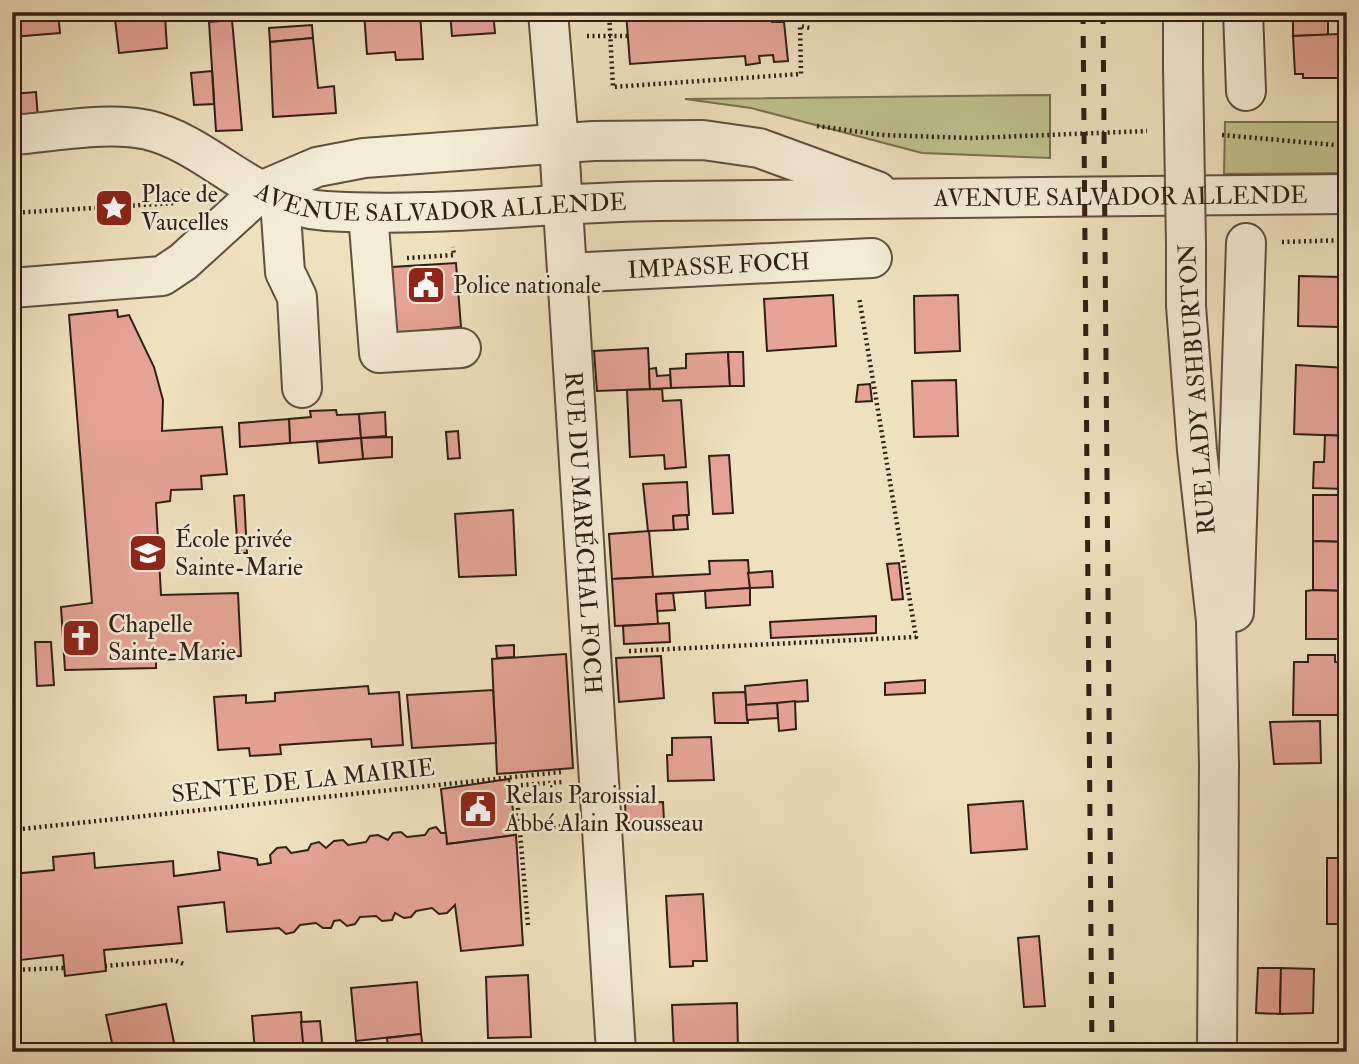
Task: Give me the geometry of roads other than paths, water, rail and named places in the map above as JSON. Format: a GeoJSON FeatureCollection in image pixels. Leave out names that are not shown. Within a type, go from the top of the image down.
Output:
{"type":"FeatureCollection","features":[{"type":"Feature","properties":{"kind":"street","name":"RUE DU MARÉCHAL FOCH"},"geometry":{"type":"LineString","coordinates":[[548,12],[559,144],[616,1052]]}},
{"type":"Feature","properties":{"kind":"street","name":"RUE LADY ASHBURTON"},"geometry":{"type":"LineString","coordinates":[[1182,12],[1186,306],[1197,450],[1216,621],[1219,765],[1217,1052]]}},
{"type":"Feature","properties":{"kind":"street"},"geometry":{"type":"LineString","coordinates":[[1243,12],[1246,91]]}},
{"type":"Feature","properties":{"kind":"street"},"geometry":{"type":"LineString","coordinates":[[12,135],[122,127],[149,131],[271,196]]}},
{"type":"Feature","properties":{"kind":"street","name":"AVENUE SALVADOR ALLENDE"},"geometry":{"type":"LineString","coordinates":[[271,196],[317,167],[364,158],[559,144],[703,140],[729,143],[796,159],[896,197]]}},
{"type":"Feature","properties":{"kind":"street","name":"AVENUE SALVADOR ALLENDE"},"geometry":{"type":"LineString","coordinates":[[271,196],[322,211],[368,213],[562,205],[896,197],[1347,194]]}},
{"type":"Feature","properties":{"kind":"street"},"geometry":{"type":"LineString","coordinates":[[12,288],[162,276],[271,196]]}},
{"type":"Feature","properties":{"kind":"street"},"geometry":{"type":"LineString","coordinates":[[271,196],[285,272],[297,297],[302,388]]}},
{"type":"Feature","properties":{"kind":"street"},"geometry":{"type":"LineString","coordinates":[[368,213],[379,353],[461,348]]}},
{"type":"Feature","properties":{"kind":"street","name":"RUE LADY ASHBURTON"},"geometry":{"type":"LineString","coordinates":[[1219,765],[1232,648],[1239,514],[1262,242]]}},
{"type":"Feature","properties":{"kind":"street","name":"IMPASSE FOCH"},"geometry":{"type":"LineString","coordinates":[[566,273],[862,258]]}},
{"type":"Feature","properties":{"kind":"railway"},"geometry":{"type":"LineString","coordinates":[[1083,12],[1092,1052]]}},
{"type":"Feature","properties":{"kind":"railway"},"geometry":{"type":"LineString","coordinates":[[1103,12],[1112,1052]]}},
{"type":"Feature","properties":{"kind":"place","name":"Place de Vaucelles"},"geometry":{"type":"Point","coordinates":[114,208]}},
{"type":"Feature","properties":{"kind":"place","name":"Police nationale"},"geometry":{"type":"Point","coordinates":[426,285]}},
{"type":"Feature","properties":{"kind":"place","name":"École privée Sainte-Marie"},"geometry":{"type":"Point","coordinates":[148,553]}},
{"type":"Feature","properties":{"kind":"place","name":"Chapelle Sainte-Marie"},"geometry":{"type":"Point","coordinates":[81,638]}},
{"type":"Feature","properties":{"kind":"place","name":"Relais Paroissial Abbé Alain Rousseau"},"geometry":{"type":"Point","coordinates":[478,809]}}]}
